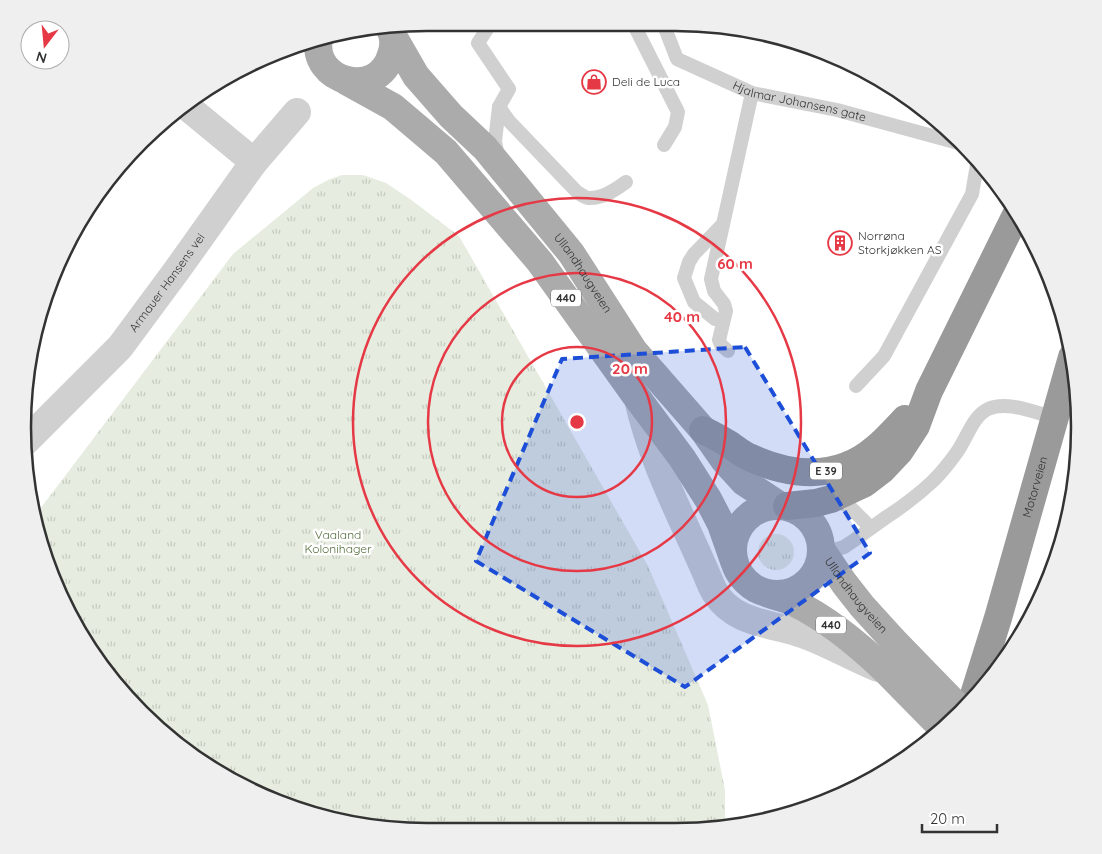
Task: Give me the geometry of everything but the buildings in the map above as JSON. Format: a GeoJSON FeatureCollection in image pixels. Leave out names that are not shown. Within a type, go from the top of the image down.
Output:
{"type":"FeatureCollection","features":[{"type":"Feature","properties":{"kind":"highway","name":"E 39"},"geometry":{"type":"LineString","coordinates":[[783,505],[816,503],[831,499],[865,483],[882,470],[899,452],[916,426],[929,392],[1013,221]]}},
{"type":"Feature","properties":{"kind":"highway","name":"Motorveien"},"geometry":{"type":"LineString","coordinates":[[998,618],[1067,375]]}},
{"type":"Feature","properties":{"kind":"highway","name":"E 39"},"geometry":{"type":"LineString","coordinates":[[703,430],[748,456],[773,467],[820,472],[846,466],[866,455],[885,440],[929,392]]}},
{"type":"Feature","properties":{"kind":"highway"},"geometry":{"type":"LineString","coordinates":[[977,683],[998,618]]}},
{"type":"Feature","properties":{"kind":"highway"},"geometry":{"type":"LineString","coordinates":[[942,719],[960,678],[998,618]]}},
{"type":"Feature","properties":{"kind":"main road","name":"440"},"geometry":{"type":"LineString","coordinates":[[317,48],[330,71],[337,77],[359,82],[371,79],[382,71],[389,61],[393,49],[391,33]]}},
{"type":"Feature","properties":{"kind":"main road","name":"Ullandhaugveien"},"geometry":{"type":"LineString","coordinates":[[392,33],[416,76],[451,116],[485,148],[571,253],[634,351],[703,430],[724,460],[744,482],[783,505]]}},
{"type":"Feature","properties":{"kind":"main road","name":"440"},"geometry":{"type":"LineString","coordinates":[[346,80],[393,107],[446,152],[540,262],[682,458],[708,499],[738,572],[746,582],[756,589],[793,602],[831,625],[867,653],[938,723]]}},
{"type":"Feature","properties":{"kind":"main road","name":"440"},"geometry":{"type":"LineString","coordinates":[[783,505],[800,511],[810,519],[817,531],[821,549]]}},
{"type":"Feature","properties":{"kind":"main road"},"geometry":{"type":"LineString","coordinates":[[734,561],[732,547],[735,533],[742,522],[752,512],[765,506],[783,505]]}},
{"type":"Feature","properties":{"kind":"main road","name":"Ullandhaugveien"},"geometry":{"type":"LineString","coordinates":[[821,549],[862,606],[957,705]]}},
{"type":"Feature","properties":{"kind":"main road"},"geometry":{"type":"LineString","coordinates":[[768,593],[781,594],[794,591],[805,584],[814,574],[820,562],[821,549]]}},
{"type":"Feature","properties":{"kind":"street"},"geometry":{"type":"LineString","coordinates":[[191,110],[254,162]]}},
{"type":"Feature","properties":{"kind":"street","name":"Armauer Hansens vei"},"geometry":{"type":"LineString","coordinates":[[31,435],[120,346],[254,162],[297,112]]}},
{"type":"Feature","properties":{"kind":"street","name":"440"},"geometry":{"type":"LineString","coordinates":[[638,399],[657,463],[709,580],[717,595],[728,608],[751,620],[804,634],[885,670]]}},
{"type":"Feature","properties":{"kind":"lane"},"geometry":{"type":"LineString","coordinates":[[486,31],[478,44],[509,89],[499,107],[495,141],[499,165]]}},
{"type":"Feature","properties":{"kind":"lane"},"geometry":{"type":"LineString","coordinates":[[637,31],[678,112],[675,127],[664,145]]}},
{"type":"Feature","properties":{"kind":"lane","name":"Hjalmar Johansens gate"},"geometry":{"type":"LineString","coordinates":[[666,31],[677,59],[752,93],[837,110],[948,140]]}},
{"type":"Feature","properties":{"kind":"lane"},"geometry":{"type":"LineString","coordinates":[[728,351],[721,345],[719,340],[726,311],[724,304],[714,290],[711,279],[752,93]]}},
{"type":"Feature","properties":{"kind":"lane"},"geometry":{"type":"LineString","coordinates":[[499,107],[570,185],[586,198],[610,193],[626,182]]}},
{"type":"Feature","properties":{"kind":"lane"},"geometry":{"type":"LineString","coordinates":[[856,386],[884,356],[972,194],[976,170]]}},
{"type":"Feature","properties":{"kind":"lane"},"geometry":{"type":"LineString","coordinates":[[715,319],[694,302],[684,278],[689,262],[694,254],[723,225]]}},
{"type":"Feature","properties":{"kind":"lane"},"geometry":{"type":"LineString","coordinates":[[821,549],[834,550],[844,547],[915,497],[948,464],[980,414],[988,409],[1006,405],[1055,418]]}},
{"type":"Feature","properties":{"kind":"lane"},"geometry":{"type":"LineString","coordinates":[[831,499],[849,506],[871,528]]}},
{"type":"Feature","properties":{"kind":"highlighted area"},"geometry":{"type":"Polygon","coordinates":[[[745,347],[870,553],[685,687],[476,561],[562,359],[745,347]]]}},
{"type":"Feature","properties":{"kind":"green space","name":"Vaaland Kolonihager"},"geometry":{"type":"Polygon","coordinates":[[[342,175],[363,175],[386,183],[459,236],[648,566],[708,705],[725,790],[725,819],[675,823],[401,822],[350,815],[300,802],[276,793],[229,770],[166,725],[129,688],[84,625],[61,578],[52,554],[40,509],[233,254],[313,188],[342,175]]]}},
{"type":"Feature","properties":{"kind":"green space"},"geometry":{"type":"Polygon","coordinates":[[[776,534],[783,535],[789,539],[793,545],[793,559],[789,565],[783,569],[776,570],[769,569],[763,565],[759,559],[758,552],[759,545],[763,539],[769,535],[776,534]]]}},
{"type":"Feature","properties":{"kind":"place","name":"Deli de Luca"},"geometry":{"type":"Point","coordinates":[594,82]}},
{"type":"Feature","properties":{"kind":"place","name":"Norrøna Storkjøkken AS"},"geometry":{"type":"Point","coordinates":[840,243]}}]}
